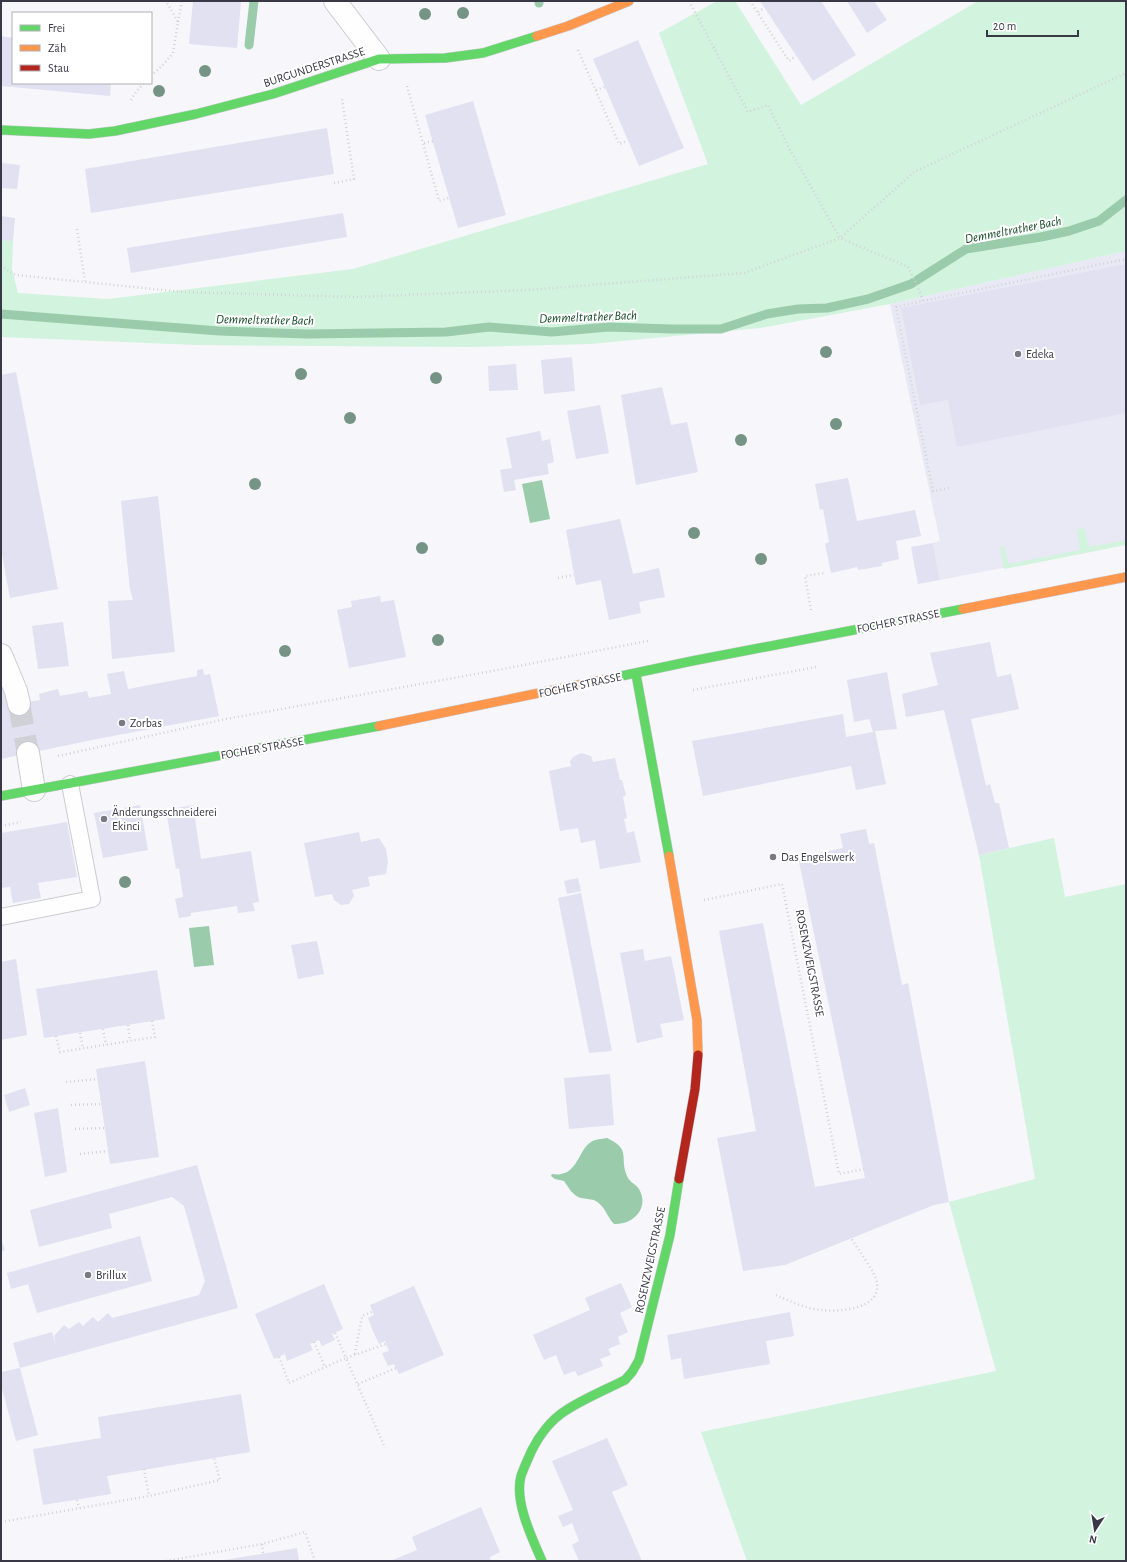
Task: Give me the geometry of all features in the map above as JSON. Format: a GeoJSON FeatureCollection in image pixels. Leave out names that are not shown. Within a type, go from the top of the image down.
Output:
{"type":"FeatureCollection","features":[{"type":"Feature","properties":{"kind":"street"},"geometry":{"type":"LineString","coordinates":[[335,1],[389,59]]}},
{"type":"Feature","properties":{"kind":"street","name":"BURGUNDERSTRASSE"},"geometry":{"type":"LineString","coordinates":[[1,130],[89,134],[115,131],[196,114],[273,94],[389,59],[444,58],[482,53],[568,26],[629,1]]}},
{"type":"Feature","properties":{"kind":"street","name":"FOCHER STRASSE"},"geometry":{"type":"LineString","coordinates":[[1,796],[506,701],[692,661],[1126,577]]}},
{"type":"Feature","properties":{"kind":"street"},"geometry":{"type":"LineString","coordinates":[[1,655],[16,691],[19,704]]}},
{"type":"Feature","properties":{"kind":"street","name":"ROSENZWEIGSTRASSE"},"geometry":{"type":"LineString","coordinates":[[542,1561],[531,1535],[522,1505],[520,1492],[522,1476],[536,1442],[547,1427],[564,1411],[625,1380],[632,1372],[642,1349],[670,1235],[684,1146],[695,1089],[698,1054],[697,1020],[636,674]]}},
{"type":"Feature","properties":{"kind":"street"},"geometry":{"type":"LineString","coordinates":[[28,758],[34,790]]}},
{"type":"Feature","properties":{"kind":"lane"},"geometry":{"type":"LineString","coordinates":[[1,917],[92,899],[70,784]]}},
{"type":"Feature","properties":{"kind":"path"},"geometry":{"type":"LineString","coordinates":[[166,1],[178,22]]}},
{"type":"Feature","properties":{"kind":"path"},"geometry":{"type":"LineString","coordinates":[[152,75],[173,53],[182,1]]}},
{"type":"Feature","properties":{"kind":"path"},"geometry":{"type":"LineString","coordinates":[[688,1],[748,112],[768,105],[790,150],[840,238],[908,267],[923,301]]}},
{"type":"Feature","properties":{"kind":"path"},"geometry":{"type":"LineString","coordinates":[[750,1],[789,61],[796,56]]}},
{"type":"Feature","properties":{"kind":"path"},"geometry":{"type":"LineString","coordinates":[[758,12],[764,8]]}},
{"type":"Feature","properties":{"kind":"path"},"geometry":{"type":"LineString","coordinates":[[568,26],[619,144],[628,141]]}},
{"type":"Feature","properties":{"kind":"path"},"geometry":{"type":"LineString","coordinates":[[389,59],[424,143],[439,200],[449,198]]}},
{"type":"Feature","properties":{"kind":"path"},"geometry":{"type":"LineString","coordinates":[[334,183],[354,179],[339,73]]}},
{"type":"Feature","properties":{"kind":"path"},"geometry":{"type":"LineString","coordinates":[[1,265],[16,275],[183,292],[355,297],[527,290],[744,273],[840,238],[914,172],[1126,73]]}},
{"type":"Feature","properties":{"kind":"path"},"geometry":{"type":"LineString","coordinates":[[596,90],[605,87]]}},
{"type":"Feature","properties":{"kind":"path"},"geometry":{"type":"LineString","coordinates":[[424,143],[433,141]]}},
{"type":"Feature","properties":{"kind":"path"},"geometry":{"type":"LineString","coordinates":[[77,229],[85,281]]}},
{"type":"Feature","properties":{"kind":"path"},"geometry":{"type":"LineString","coordinates":[[950,488],[933,491],[896,307],[1126,259]]}},
{"type":"Feature","properties":{"kind":"path"},"geometry":{"type":"LineString","coordinates":[[811,610],[805,576],[824,573]]}},
{"type":"Feature","properties":{"kind":"path"},"geometry":{"type":"LineString","coordinates":[[558,578],[574,575]]}},
{"type":"Feature","properties":{"kind":"path"},"geometry":{"type":"LineString","coordinates":[[803,611],[819,608]]}},
{"type":"Feature","properties":{"kind":"path"},"geometry":{"type":"LineString","coordinates":[[28,758],[226,719],[649,641]]}},
{"type":"Feature","properties":{"kind":"path","name":"ROSENZWEIGSTRASSE"},"geometry":{"type":"LineString","coordinates":[[678,906],[782,884],[839,1174],[864,1169]]}},
{"type":"Feature","properties":{"kind":"path"},"geometry":{"type":"LineString","coordinates":[[56,1036],[60,1052],[106,1045],[155,1037],[152,1021]]}},
{"type":"Feature","properties":{"kind":"path"},"geometry":{"type":"LineString","coordinates":[[128,1025],[130,1041]]}},
{"type":"Feature","properties":{"kind":"path"},"geometry":{"type":"LineString","coordinates":[[103,1029],[106,1045]]}},
{"type":"Feature","properties":{"kind":"path"},"geometry":{"type":"LineString","coordinates":[[80,1033],[83,1048]]}},
{"type":"Feature","properties":{"kind":"path"},"geometry":{"type":"LineString","coordinates":[[66,1082],[98,1079]]}},
{"type":"Feature","properties":{"kind":"path"},"geometry":{"type":"LineString","coordinates":[[71,1105],[101,1104]]}},
{"type":"Feature","properties":{"kind":"path"},"geometry":{"type":"LineString","coordinates":[[75,1130],[105,1128]]}},
{"type":"Feature","properties":{"kind":"path"},"geometry":{"type":"LineString","coordinates":[[80,1154],[108,1151]]}},
{"type":"Feature","properties":{"kind":"path"},"geometry":{"type":"LineString","coordinates":[[776,1295],[799,1304],[822,1310],[849,1309],[862,1306],[871,1301],[877,1292],[878,1282],[851,1238]]}},
{"type":"Feature","properties":{"kind":"path"},"geometry":{"type":"LineString","coordinates":[[355,1355],[362,1316],[372,1312]]}},
{"type":"Feature","properties":{"kind":"path"},"geometry":{"type":"LineString","coordinates":[[335,1333],[385,1448]]}},
{"type":"Feature","properties":{"kind":"path"},"geometry":{"type":"LineString","coordinates":[[314,1342],[325,1367]]}},
{"type":"Feature","properties":{"kind":"path"},"geometry":{"type":"LineString","coordinates":[[280,1357],[289,1383],[346,1358],[386,1344]]}},
{"type":"Feature","properties":{"kind":"path"},"geometry":{"type":"LineString","coordinates":[[358,1384],[396,1368]]}},
{"type":"Feature","properties":{"kind":"path"},"geometry":{"type":"LineString","coordinates":[[1,1522],[149,1496],[220,1480],[214,1458]]}},
{"type":"Feature","properties":{"kind":"path"},"geometry":{"type":"LineString","coordinates":[[144,1470],[149,1496]]}},
{"type":"Feature","properties":{"kind":"path"},"geometry":{"type":"LineString","coordinates":[[77,1500],[79,1508]]}},
{"type":"Feature","properties":{"kind":"path"},"geometry":{"type":"LineString","coordinates":[[166,1561],[262,1544],[305,1532],[316,1561]]}},
{"type":"Feature","properties":{"kind":"path"},"geometry":{"type":"LineString","coordinates":[[262,1544],[263,1553]]}},
{"type":"Feature","properties":{"kind":"path"},"geometry":{"type":"LineString","coordinates":[[189,1557],[190,1561]]}},
{"type":"Feature","properties":{"kind":"shaded area"},"geometry":{"type":"Polygon","coordinates":[[[717,1],[735,1],[801,105],[978,1],[1126,1],[1126,251],[890,304],[760,328],[590,344],[472,347],[197,345],[1,337],[1,240],[13,241],[12,269],[18,293],[108,299],[353,269],[708,164],[659,33],[717,1]]]}},
{"type":"Feature","properties":{"kind":"shaded area"},"geometry":{"type":"Polygon","coordinates":[[[1126,251],[1126,544],[940,580],[933,543],[940,541],[890,304],[1126,251]]]}},
{"type":"Feature","properties":{"kind":"shaded area"},"geometry":{"type":"Polygon","coordinates":[[[542,480],[550,519],[530,523],[522,484],[542,480]]]}},
{"type":"Feature","properties":{"kind":"shaded area"},"geometry":{"type":"Polygon","coordinates":[[[1085,528],[1089,547],[1126,540],[1126,545],[1004,569],[1000,547],[1004,546],[1009,564],[1080,550],[1077,530],[1085,528]]]}},
{"type":"Feature","properties":{"kind":"shaded area"},"geometry":{"type":"Polygon","coordinates":[[[1054,838],[1065,897],[1126,884],[1126,1561],[747,1561],[701,1432],[996,1371],[949,1202],[1035,1179],[979,855],[1054,838]]]}},
{"type":"Feature","properties":{"kind":"shaded area"},"geometry":{"type":"Polygon","coordinates":[[[209,926],[214,965],[194,967],[189,928],[209,926]]]}},
{"type":"Feature","properties":{"kind":"shaded area"},"geometry":{"type":"Polygon","coordinates":[[[607,1138],[620,1146],[627,1176],[629,1180],[638,1187],[642,1196],[641,1209],[638,1214],[627,1222],[621,1224],[614,1224],[598,1202],[578,1197],[571,1191],[564,1181],[555,1179],[551,1176],[552,1174],[567,1172],[572,1168],[586,1146],[591,1142],[607,1138]]]}},
{"type":"Feature","properties":{"kind":"building"},"geometry":{"type":"Polygon","coordinates":[[[193,1],[241,1],[237,48],[189,44],[193,1]]]}},
{"type":"Feature","properties":{"kind":"building"},"geometry":{"type":"Polygon","coordinates":[[[760,1],[821,1],[856,55],[813,81],[760,1]]]}},
{"type":"Feature","properties":{"kind":"building"},"geometry":{"type":"Polygon","coordinates":[[[847,1],[874,1],[887,20],[867,33],[847,1]]]}},
{"type":"Feature","properties":{"kind":"building"},"geometry":{"type":"Polygon","coordinates":[[[1,36],[12,38],[12,84],[111,84],[110,96],[1,86],[1,36]]]}},
{"type":"Feature","properties":{"kind":"building"},"geometry":{"type":"Polygon","coordinates":[[[638,40],[684,148],[639,166],[593,59],[638,40]]]}},
{"type":"Feature","properties":{"kind":"building"},"geometry":{"type":"Polygon","coordinates":[[[473,101],[506,215],[458,228],[425,115],[473,101]]]}},
{"type":"Feature","properties":{"kind":"building"},"geometry":{"type":"Polygon","coordinates":[[[327,128],[334,174],[91,213],[85,169],[327,128]]]}},
{"type":"Feature","properties":{"kind":"building"},"geometry":{"type":"Polygon","coordinates":[[[1,163],[20,165],[17,189],[1,188],[1,163]]]}},
{"type":"Feature","properties":{"kind":"building"},"geometry":{"type":"Polygon","coordinates":[[[343,213],[347,237],[131,273],[127,248],[343,213]]]}},
{"type":"Feature","properties":{"kind":"building"},"geometry":{"type":"Polygon","coordinates":[[[1,216],[15,218],[13,241],[1,240],[1,216]]]}},
{"type":"Feature","properties":{"kind":"building","name":"Edeka"},"geometry":{"type":"Polygon","coordinates":[[[1126,264],[1126,413],[957,447],[948,400],[920,405],[901,308],[1126,264]]]}},
{"type":"Feature","properties":{"kind":"building"},"geometry":{"type":"Polygon","coordinates":[[[572,357],[575,391],[544,394],[541,360],[572,357]]]}},
{"type":"Feature","properties":{"kind":"building"},"geometry":{"type":"Polygon","coordinates":[[[516,364],[518,390],[489,391],[488,366],[516,364]]]}},
{"type":"Feature","properties":{"kind":"building"},"geometry":{"type":"Polygon","coordinates":[[[16,372],[58,589],[10,598],[1,549],[1,375],[16,372]]]}},
{"type":"Feature","properties":{"kind":"building"},"geometry":{"type":"Polygon","coordinates":[[[662,387],[671,425],[687,422],[698,472],[636,485],[621,395],[662,387]]]}},
{"type":"Feature","properties":{"kind":"building"},"geometry":{"type":"Polygon","coordinates":[[[600,405],[609,453],[576,459],[567,411],[600,405]]]}},
{"type":"Feature","properties":{"kind":"building"},"geometry":{"type":"Polygon","coordinates":[[[540,431],[542,441],[550,439],[554,462],[547,464],[549,474],[514,480],[516,490],[504,492],[500,470],[512,468],[506,438],[540,431]]]}},
{"type":"Feature","properties":{"kind":"building"},"geometry":{"type":"Polygon","coordinates":[[[848,478],[857,521],[915,510],[921,536],[896,541],[899,559],[882,563],[882,566],[858,570],[857,567],[831,573],[825,544],[829,542],[823,509],[820,510],[815,484],[848,478]]]}},
{"type":"Feature","properties":{"kind":"building"},"geometry":{"type":"Polygon","coordinates":[[[158,496],[175,652],[112,659],[108,601],[133,600],[130,590],[121,501],[158,496]]]}},
{"type":"Feature","properties":{"kind":"building"},"geometry":{"type":"Polygon","coordinates":[[[620,519],[633,574],[659,568],[665,597],[639,602],[641,613],[609,620],[601,580],[576,585],[566,530],[620,519]]]}},
{"type":"Feature","properties":{"kind":"building"},"geometry":{"type":"Polygon","coordinates":[[[933,543],[940,580],[918,584],[911,547],[933,543]]]}},
{"type":"Feature","properties":{"kind":"building"},"geometry":{"type":"Polygon","coordinates":[[[380,596],[381,602],[394,600],[406,657],[349,668],[337,610],[352,607],[351,601],[380,596]]]}},
{"type":"Feature","properties":{"kind":"building"},"geometry":{"type":"Polygon","coordinates":[[[63,622],[69,666],[38,669],[32,626],[63,622]]]}},
{"type":"Feature","properties":{"kind":"building"},"geometry":{"type":"Polygon","coordinates":[[[990,642],[997,677],[1011,674],[1019,709],[971,719],[986,786],[990,784],[995,803],[999,803],[1009,848],[979,855],[944,710],[906,717],[902,694],[938,685],[930,653],[990,642]]]}},
{"type":"Feature","properties":{"kind":"building"},"geometry":{"type":"Polygon","coordinates":[[[203,669],[204,675],[210,674],[219,716],[1,759],[1,684],[6,683],[27,702],[40,700],[39,694],[58,689],[60,696],[87,691],[89,698],[111,694],[107,674],[124,671],[128,689],[197,676],[197,670],[203,669]]]}},
{"type":"Feature","properties":{"kind":"building"},"geometry":{"type":"Polygon","coordinates":[[[887,672],[897,729],[875,731],[886,784],[856,790],[851,766],[703,796],[692,741],[843,714],[846,737],[873,732],[869,719],[854,722],[847,680],[887,672]]]}},
{"type":"Feature","properties":{"kind":"building"},"geometry":{"type":"Polygon","coordinates":[[[581,753],[591,756],[593,762],[615,758],[620,780],[622,780],[626,795],[623,797],[627,818],[624,819],[627,833],[634,831],[641,862],[600,869],[595,840],[581,843],[578,828],[560,831],[549,771],[571,766],[570,761],[573,757],[581,753]]]}},
{"type":"Feature","properties":{"kind":"building"},"geometry":{"type":"Polygon","coordinates":[[[140,805],[148,850],[103,858],[94,813],[140,805]]]}},
{"type":"Feature","properties":{"kind":"building"},"geometry":{"type":"Polygon","coordinates":[[[193,805],[201,859],[251,851],[259,902],[253,903],[255,911],[238,913],[237,906],[191,913],[191,916],[179,918],[175,899],[183,897],[179,868],[176,869],[166,810],[193,805]]]}},
{"type":"Feature","properties":{"kind":"building"},"geometry":{"type":"Polygon","coordinates":[[[67,822],[77,877],[38,883],[41,898],[13,903],[10,887],[1,888],[1,833],[67,822]]]}},
{"type":"Feature","properties":{"kind":"building"},"geometry":{"type":"Polygon","coordinates":[[[866,829],[869,844],[874,843],[902,985],[908,983],[949,1202],[934,1205],[785,1265],[743,1271],[717,1138],[756,1131],[719,931],[763,923],[815,1187],[865,1178],[798,857],[843,848],[840,834],[866,829]]]}},
{"type":"Feature","properties":{"kind":"building"},"geometry":{"type":"Polygon","coordinates":[[[359,832],[361,842],[379,838],[386,849],[388,862],[386,874],[368,877],[370,886],[352,890],[354,896],[349,904],[341,905],[334,900],[332,894],[315,897],[304,843],[359,832]]]}},
{"type":"Feature","properties":{"kind":"building"},"geometry":{"type":"Polygon","coordinates":[[[578,878],[581,891],[567,894],[564,881],[578,878]]]}},
{"type":"Feature","properties":{"kind":"building"},"geometry":{"type":"Polygon","coordinates":[[[581,893],[612,1051],[589,1053],[558,898],[581,893]]]}},
{"type":"Feature","properties":{"kind":"building"},"geometry":{"type":"Polygon","coordinates":[[[317,941],[324,974],[298,979],[291,945],[317,941]]]}},
{"type":"Feature","properties":{"kind":"building"},"geometry":{"type":"Polygon","coordinates":[[[643,949],[645,961],[671,956],[684,1020],[660,1024],[663,1037],[637,1043],[620,953],[643,949]]]}},
{"type":"Feature","properties":{"kind":"building"},"geometry":{"type":"Polygon","coordinates":[[[16,959],[27,1035],[1,1040],[1,962],[16,959]]]}},
{"type":"Feature","properties":{"kind":"building"},"geometry":{"type":"Polygon","coordinates":[[[157,970],[165,1019],[44,1038],[36,989],[157,970]]]}},
{"type":"Feature","properties":{"kind":"building"},"geometry":{"type":"Polygon","coordinates":[[[145,1061],[159,1157],[110,1164],[96,1069],[145,1061]]]}},
{"type":"Feature","properties":{"kind":"building"},"geometry":{"type":"Polygon","coordinates":[[[610,1074],[614,1125],[569,1129],[564,1078],[610,1074]]]}},
{"type":"Feature","properties":{"kind":"building"},"geometry":{"type":"Polygon","coordinates":[[[25,1088],[30,1105],[9,1112],[4,1095],[25,1088]]]}},
{"type":"Feature","properties":{"kind":"building"},"geometry":{"type":"Polygon","coordinates":[[[58,1108],[67,1172],[45,1177],[34,1113],[58,1108]]]}},
{"type":"Feature","properties":{"kind":"building"},"geometry":{"type":"Polygon","coordinates":[[[197,1165],[238,1308],[20,1368],[13,1343],[52,1332],[56,1347],[54,1336],[64,1325],[69,1329],[79,1322],[83,1326],[93,1317],[98,1322],[108,1313],[112,1318],[199,1295],[205,1281],[184,1206],[172,1197],[109,1214],[112,1228],[39,1247],[30,1210],[197,1165]]]}},
{"type":"Feature","properties":{"kind":"building","name":"Brillux"},"geometry":{"type":"Polygon","coordinates":[[[140,1236],[152,1281],[37,1313],[28,1284],[11,1289],[7,1273],[140,1236]]]}},
{"type":"Feature","properties":{"kind":"building"},"geometry":{"type":"Polygon","coordinates":[[[1,1239],[5,1250],[1,1252],[1,1239]]]}},
{"type":"Feature","properties":{"kind":"building"},"geometry":{"type":"Polygon","coordinates":[[[621,1283],[632,1307],[620,1313],[628,1332],[618,1337],[620,1344],[608,1349],[611,1355],[600,1359],[603,1366],[578,1376],[575,1371],[564,1375],[556,1355],[544,1360],[533,1335],[590,1310],[585,1298],[621,1283]]]}},
{"type":"Feature","properties":{"kind":"building"},"geometry":{"type":"Polygon","coordinates":[[[324,1284],[343,1329],[332,1334],[335,1340],[322,1346],[319,1340],[310,1344],[313,1350],[287,1361],[285,1354],[274,1359],[255,1314],[324,1284]]]}},
{"type":"Feature","properties":{"kind":"building"},"geometry":{"type":"Polygon","coordinates":[[[414,1286],[444,1355],[399,1374],[394,1364],[388,1366],[382,1353],[389,1351],[385,1341],[379,1344],[373,1331],[368,1318],[374,1315],[370,1305],[414,1286]]]}},
{"type":"Feature","properties":{"kind":"building"},"geometry":{"type":"Polygon","coordinates":[[[790,1312],[794,1336],[766,1341],[770,1364],[684,1379],[681,1358],[671,1360],[667,1335],[790,1312]]]}},
{"type":"Feature","properties":{"kind":"building"},"geometry":{"type":"Polygon","coordinates":[[[20,1368],[38,1435],[16,1441],[1,1385],[1,1372],[20,1368]]]}},
{"type":"Feature","properties":{"kind":"building"},"geometry":{"type":"Polygon","coordinates":[[[241,1394],[250,1452],[107,1476],[111,1494],[43,1505],[33,1449],[101,1438],[98,1417],[241,1394]]]}},
{"type":"Feature","properties":{"kind":"building"},"geometry":{"type":"Polygon","coordinates":[[[607,1438],[628,1485],[612,1492],[642,1561],[579,1561],[572,1545],[579,1541],[572,1523],[563,1527],[558,1516],[573,1510],[552,1461],[607,1438]]]}},
{"type":"Feature","properties":{"kind":"building"},"geometry":{"type":"Polygon","coordinates":[[[481,1507],[500,1552],[490,1557],[491,1561],[390,1561],[417,1550],[412,1537],[481,1507]]]}},
{"type":"Feature","properties":{"kind":"building"},"geometry":{"type":"Polygon","coordinates":[[[297,1548],[299,1561],[225,1561],[225,1560],[297,1548]]]}},
{"type":"Feature","properties":{"kind":"waterway"},"geometry":{"type":"LineString","coordinates":[[249,45],[254,1]]}},
{"type":"Feature","properties":{"kind":"waterway","name":"Demmeltrather Bach"},"geometry":{"type":"LineString","coordinates":[[1,314],[219,331],[307,334],[446,332],[489,327],[552,332],[608,327],[721,329],[767,314],[798,309],[827,308],[868,299],[911,284],[966,249],[1069,231],[1099,221],[1126,200]]}},
{"type":"Feature","properties":{"kind":"tunnel"},"geometry":{"type":"LineString","coordinates":[[19,704],[28,753]]}},
{"type":"Feature","properties":{"kind":"traffic: fast"},"geometry":{"type":"LineString","coordinates":[[1,130],[89,134],[115,131],[196,114],[273,94],[379,59],[445,58],[483,53],[537,36]]}},
{"type":"Feature","properties":{"kind":"traffic: fast"},"geometry":{"type":"LineString","coordinates":[[607,679],[692,661],[963,609]]}},
{"type":"Feature","properties":{"kind":"traffic: fast"},"geometry":{"type":"LineString","coordinates":[[636,674],[669,856]]}},
{"type":"Feature","properties":{"kind":"traffic: fast"},"geometry":{"type":"LineString","coordinates":[[1,796],[379,726]]}},
{"type":"Feature","properties":{"kind":"traffic: fast"},"geometry":{"type":"LineString","coordinates":[[542,1561],[529,1531],[522,1508],[519,1486],[522,1473],[538,1439],[555,1419],[579,1402],[625,1380],[639,1360],[670,1235],[679,1179]]}},
{"type":"Feature","properties":{"kind":"traffic: slow"},"geometry":{"type":"LineString","coordinates":[[537,36],[568,26],[629,1]]}},
{"type":"Feature","properties":{"kind":"traffic: slow"},"geometry":{"type":"LineString","coordinates":[[963,609],[1126,577]]}},
{"type":"Feature","properties":{"kind":"traffic: slow"},"geometry":{"type":"LineString","coordinates":[[379,726],[607,679]]}},
{"type":"Feature","properties":{"kind":"traffic: slow"},"geometry":{"type":"LineString","coordinates":[[669,856],[697,1020],[698,1055]]}},
{"type":"Feature","properties":{"kind":"traffic: jam"},"geometry":{"type":"LineString","coordinates":[[679,1179],[695,1089],[698,1055]]}},
{"type":"Feature","properties":{"kind":"place","name":"Edeka"},"geometry":{"type":"Point","coordinates":[1018,354]}},
{"type":"Feature","properties":{"kind":"place","name":"Zorbas"},"geometry":{"type":"Point","coordinates":[122,723]}},
{"type":"Feature","properties":{"kind":"place","name":"Änderungsschneiderei Ekinci"},"geometry":{"type":"Point","coordinates":[104,819]}},
{"type":"Feature","properties":{"kind":"place","name":"Das Engelswerk"},"geometry":{"type":"Point","coordinates":[773,857]}},
{"type":"Feature","properties":{"kind":"place","name":"Brillux"},"geometry":{"type":"Point","coordinates":[88,1275]}}]}
